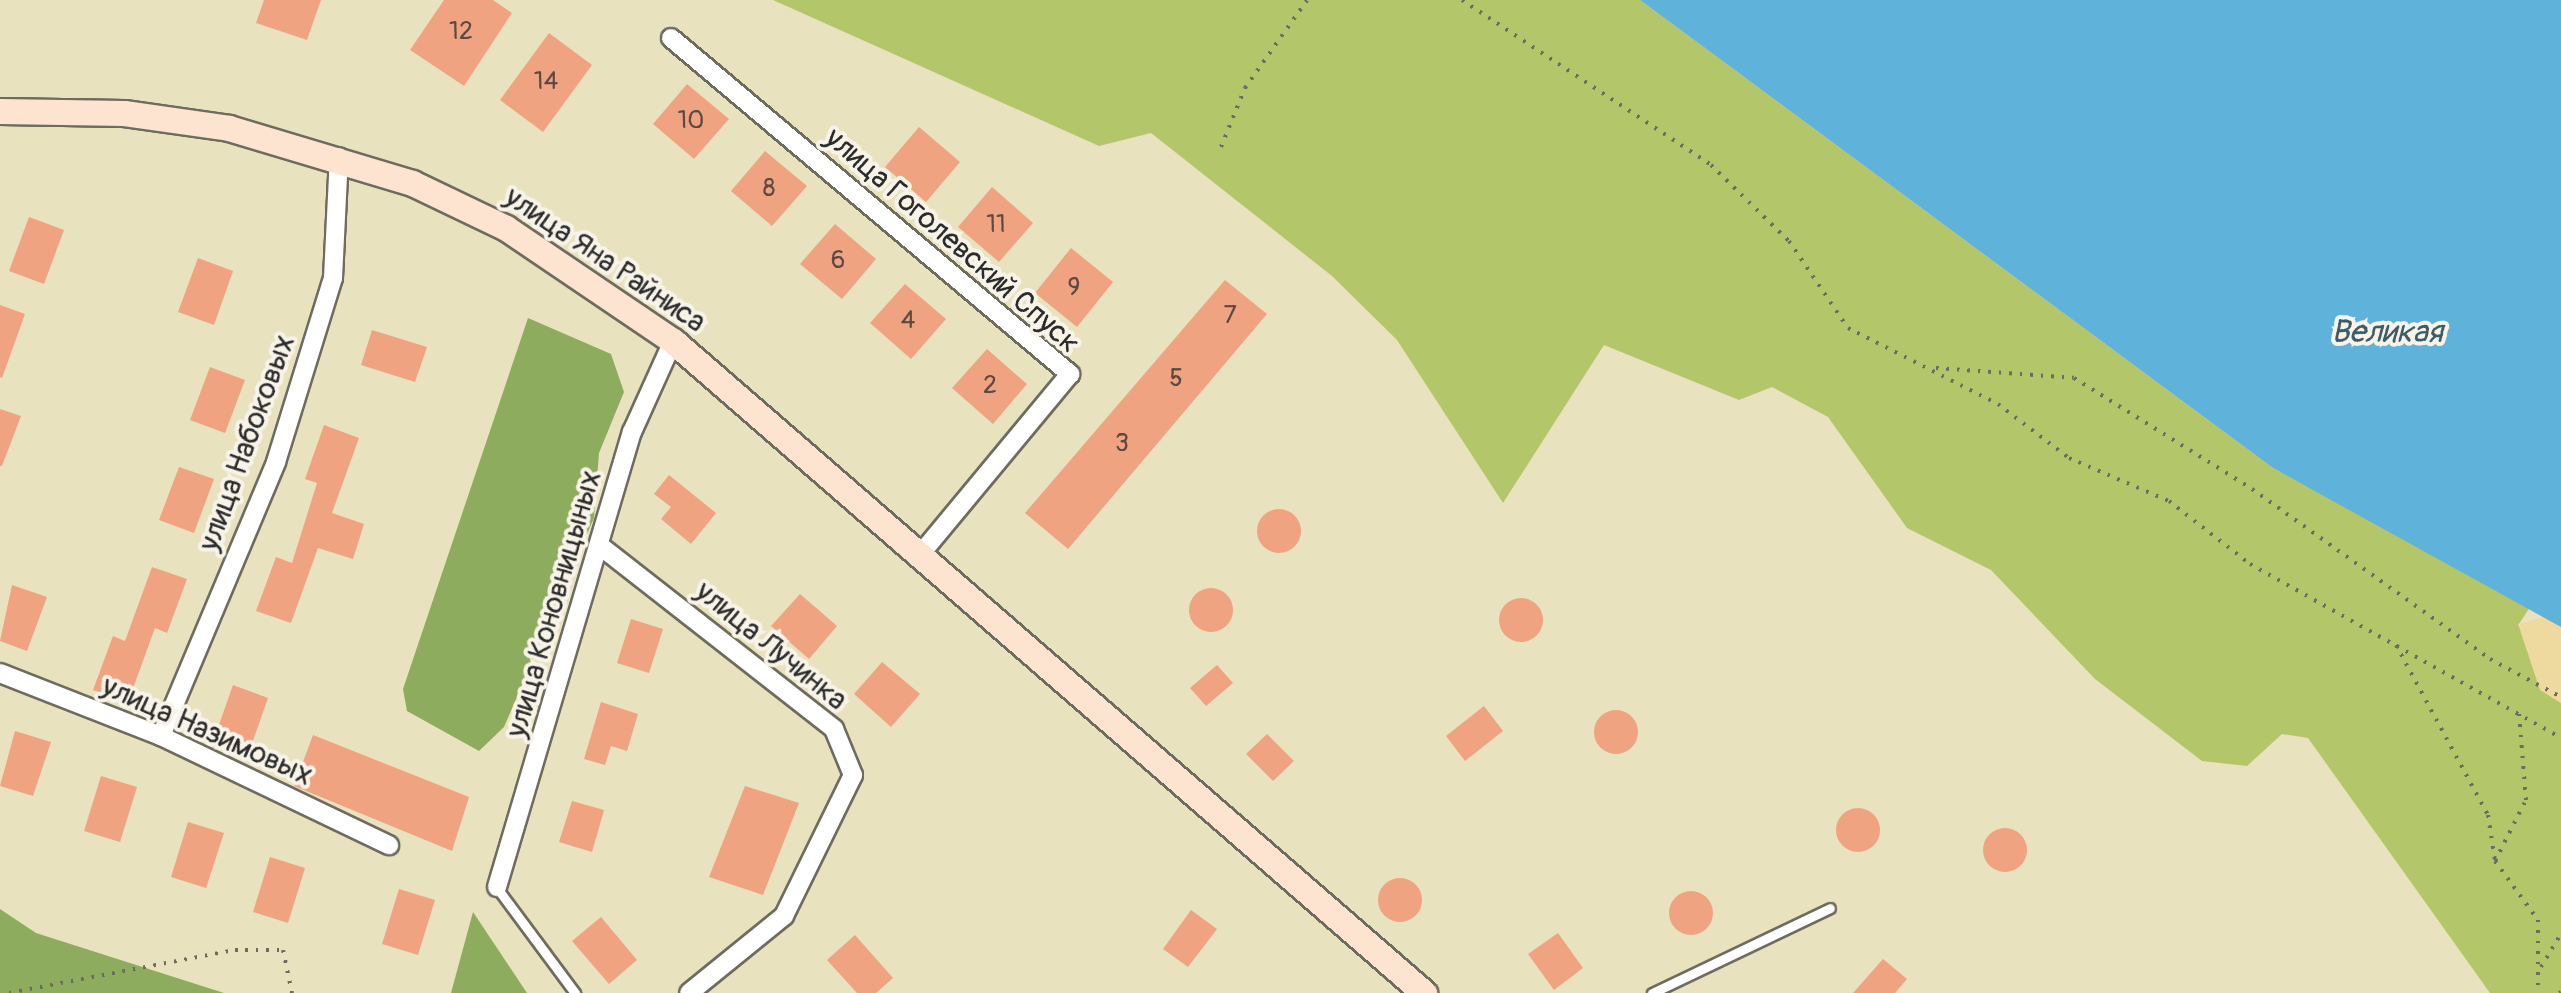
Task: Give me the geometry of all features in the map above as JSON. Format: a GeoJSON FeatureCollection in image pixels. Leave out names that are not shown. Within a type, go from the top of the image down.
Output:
{"type":"FeatureCollection","features":[{"type":"Feature","properties":{"kind":"street","name":"улица Гоголевский Спуск"},"geometry":{"type":"LineString","coordinates":[[670,38],[1070,374],[922,552]]}},
{"type":"Feature","properties":{"kind":"street","name":"улица Яна Райниса"},"geometry":{"type":"LineString","coordinates":[[0,110],[124,113],[339,157],[506,228],[673,341],[1073,680],[1424,993]]}},
{"type":"Feature","properties":{"kind":"street","name":"улица Набоковых"},"geometry":{"type":"LineString","coordinates":[[161,736],[276,462],[322,315],[333,278],[339,157]]}},
{"type":"Feature","properties":{"kind":"street","name":"улица Коновницыных"},"geometry":{"type":"LineString","coordinates":[[497,886],[604,550],[632,432],[673,341]]}},
{"type":"Feature","properties":{"kind":"street","name":"улица Лучинка"},"geometry":{"type":"LineString","coordinates":[[604,550],[834,729],[853,775],[784,916],[689,993]]}},
{"type":"Feature","properties":{"kind":"street","name":"улица Назимовых"},"geometry":{"type":"LineString","coordinates":[[0,673],[161,736],[389,846]]}},
{"type":"Feature","properties":{"kind":"lane"},"geometry":{"type":"LineString","coordinates":[[497,886],[575,993]]}},
{"type":"Feature","properties":{"kind":"lane"},"geometry":{"type":"LineString","coordinates":[[1652,993],[1830,908]]}},
{"type":"Feature","properties":{"kind":"path"},"geometry":{"type":"LineString","coordinates":[[1222,148],[1245,88],[1307,0]]}},
{"type":"Feature","properties":{"kind":"path"},"geometry":{"type":"LineString","coordinates":[[1462,0],[1711,164],[1789,241],[1848,328],[1931,368],[2561,738]]}},
{"type":"Feature","properties":{"kind":"path"},"geometry":{"type":"LineString","coordinates":[[1931,368],[2074,378],[2561,698]]}},
{"type":"Feature","properties":{"kind":"path"},"geometry":{"type":"LineString","coordinates":[[2395,643],[2488,815],[2495,860],[2538,920],[2538,993]]}},
{"type":"Feature","properties":{"kind":"path"},"geometry":{"type":"LineString","coordinates":[[2495,860],[2526,800],[2520,713]]}},
{"type":"Feature","properties":{"kind":"path"},"geometry":{"type":"LineString","coordinates":[[2539,972],[2561,934]]}},
{"type":"Feature","properties":{"kind":"path"},"geometry":{"type":"LineString","coordinates":[[8,993],[235,950],[283,950],[292,993]]}},
{"type":"Feature","properties":{"kind":"path"},"geometry":{"type":"LineString","coordinates":[[44,993],[48,984]]}},
{"type":"Feature","properties":{"kind":"green space"},"geometry":{"type":"Polygon","coordinates":[[[773,0],[1640,0],[2273,468],[2530,607],[2519,624],[2540,689],[2561,703],[2561,993],[2490,993],[2308,738],[2282,734],[2247,766],[2202,761],[2095,679],[1991,570],[1907,528],[1828,417],[1772,387],[1739,400],[1604,345],[1503,503],[1397,340],[1332,276],[1151,133],[1099,146],[773,0]]]}},
{"type":"Feature","properties":{"kind":"green space"},"geometry":{"type":"Polygon","coordinates":[[[528,318],[611,354],[624,392],[599,453],[594,518],[504,727],[479,751],[407,711],[403,689],[528,318]]]}},
{"type":"Feature","properties":{"kind":"green space"},"geometry":{"type":"Polygon","coordinates":[[[0,909],[36,933],[224,993],[0,993],[0,909]]]}},
{"type":"Feature","properties":{"kind":"green space"},"geometry":{"type":"Polygon","coordinates":[[[473,912],[527,993],[451,993],[473,912]]]}},
{"type":"Feature","properties":{"kind":"sand"},"geometry":{"type":"Polygon","coordinates":[[[2561,613],[2561,703],[2540,690],[2518,624],[2561,613]]]}},
{"type":"Feature","properties":{"kind":"water","name":"Великая"},"geometry":{"type":"Polygon","coordinates":[[[1640,0],[2561,0],[2561,627],[2273,468],[1640,0]]]}},
{"type":"Feature","properties":{"kind":"building"},"geometry":{"type":"Polygon","coordinates":[[[264,0],[321,0],[307,40],[256,23],[264,0]]]}},
{"type":"Feature","properties":{"kind":"building"},"geometry":{"type":"Polygon","coordinates":[[[444,0],[493,0],[512,13],[464,86],[410,50],[444,0]]]}},
{"type":"Feature","properties":{"kind":"building"},"geometry":{"type":"Polygon","coordinates":[[[549,33],[592,65],[543,132],[500,100],[549,33]]]}},
{"type":"Feature","properties":{"kind":"building"},"geometry":{"type":"Polygon","coordinates":[[[687,84],[729,119],[694,159],[653,124],[687,84]]]}},
{"type":"Feature","properties":{"kind":"building"},"geometry":{"type":"Polygon","coordinates":[[[919,127],[960,162],[926,202],[885,167],[919,127]]]}},
{"type":"Feature","properties":{"kind":"building"},"geometry":{"type":"Polygon","coordinates":[[[765,151],[807,186],[772,226],[731,191],[765,151]]]}},
{"type":"Feature","properties":{"kind":"building"},"geometry":{"type":"Polygon","coordinates":[[[992,187],[1033,223],[999,262],[958,227],[992,187]]]}},
{"type":"Feature","properties":{"kind":"building"},"geometry":{"type":"Polygon","coordinates":[[[29,217],[64,230],[44,284],[9,271],[29,217]]]}},
{"type":"Feature","properties":{"kind":"building"},"geometry":{"type":"Polygon","coordinates":[[[835,224],[876,259],[842,299],[800,264],[835,224]]]}},
{"type":"Feature","properties":{"kind":"building"},"geometry":{"type":"Polygon","coordinates":[[[1071,248],[1113,282],[1077,327],[1035,293],[1071,248]]]}},
{"type":"Feature","properties":{"kind":"building"},"geometry":{"type":"Polygon","coordinates":[[[198,258],[233,271],[214,325],[178,312],[198,258]]]}},
{"type":"Feature","properties":{"kind":"building"},"geometry":{"type":"Polygon","coordinates":[[[1225,280],[1267,314],[1068,549],[1025,513],[1225,280]]]}},
{"type":"Feature","properties":{"kind":"building"},"geometry":{"type":"Polygon","coordinates":[[[905,284],[946,319],[911,359],[870,323],[905,284]]]}},
{"type":"Feature","properties":{"kind":"building"},"geometry":{"type":"Polygon","coordinates":[[[0,305],[25,314],[2,378],[0,377],[0,305]]]}},
{"type":"Feature","properties":{"kind":"building"},"geometry":{"type":"Polygon","coordinates":[[[372,330],[427,347],[415,382],[361,365],[372,330]]]}},
{"type":"Feature","properties":{"kind":"building"},"geometry":{"type":"Polygon","coordinates":[[[987,349],[1027,384],[993,424],[952,388],[987,349]]]}},
{"type":"Feature","properties":{"kind":"building"},"geometry":{"type":"Polygon","coordinates":[[[210,367],[245,380],[225,433],[190,420],[210,367]]]}},
{"type":"Feature","properties":{"kind":"building"},"geometry":{"type":"Polygon","coordinates":[[[0,409],[21,416],[2,466],[0,466],[0,409]]]}},
{"type":"Feature","properties":{"kind":"building"},"geometry":{"type":"Polygon","coordinates":[[[324,425],[359,438],[332,513],[364,524],[353,559],[318,548],[291,623],[256,611],[276,557],[292,563],[317,483],[305,479],[324,425]]]}},
{"type":"Feature","properties":{"kind":"building"},"geometry":{"type":"Polygon","coordinates":[[[179,467],[214,479],[194,533],[159,520],[179,467]]]}},
{"type":"Feature","properties":{"kind":"building"},"geometry":{"type":"Polygon","coordinates":[[[669,475],[716,513],[691,544],[661,519],[671,507],[654,494],[669,475]]]}},
{"type":"Feature","properties":{"kind":"building"},"geometry":{"type":"Polygon","coordinates":[[[1279,509],[1294,516],[1301,531],[1294,546],[1279,553],[1264,546],[1257,531],[1264,516],[1279,509]]]}},
{"type":"Feature","properties":{"kind":"building"},"geometry":{"type":"Polygon","coordinates":[[[152,567],[187,579],[167,633],[155,628],[128,702],[93,690],[113,636],[125,641],[152,567]]]}},
{"type":"Feature","properties":{"kind":"building"},"geometry":{"type":"Polygon","coordinates":[[[12,585],[47,597],[27,651],[0,641],[12,585]]]}},
{"type":"Feature","properties":{"kind":"building"},"geometry":{"type":"Polygon","coordinates":[[[1211,588],[1226,595],[1233,610],[1226,625],[1211,632],[1196,625],[1189,610],[1196,595],[1211,588]]]}},
{"type":"Feature","properties":{"kind":"building"},"geometry":{"type":"Polygon","coordinates":[[[800,594],[837,626],[809,659],[771,626],[800,594]]]}},
{"type":"Feature","properties":{"kind":"building"},"geometry":{"type":"Polygon","coordinates":[[[1521,598],[1536,605],[1543,620],[1536,635],[1521,642],[1506,635],[1499,620],[1506,605],[1521,598]]]}},
{"type":"Feature","properties":{"kind":"building"},"geometry":{"type":"Polygon","coordinates":[[[631,619],[663,629],[649,673],[617,663],[631,619]]]}},
{"type":"Feature","properties":{"kind":"building"},"geometry":{"type":"Polygon","coordinates":[[[882,662],[920,694],[891,727],[854,694],[882,662]]]}},
{"type":"Feature","properties":{"kind":"building"},"geometry":{"type":"Polygon","coordinates":[[[1217,665],[1233,683],[1206,706],[1190,688],[1217,665]]]}},
{"type":"Feature","properties":{"kind":"building"},"geometry":{"type":"Polygon","coordinates":[[[233,685],[268,698],[249,752],[214,739],[233,685]]]}},
{"type":"Feature","properties":{"kind":"building"},"geometry":{"type":"Polygon","coordinates":[[[601,702],[638,714],[627,751],[611,746],[605,765],[584,759],[601,702]]]}},
{"type":"Feature","properties":{"kind":"building"},"geometry":{"type":"Polygon","coordinates":[[[1484,706],[1503,731],[1465,761],[1446,736],[1484,706]]]}},
{"type":"Feature","properties":{"kind":"building"},"geometry":{"type":"Polygon","coordinates":[[[1616,710],[1631,717],[1638,732],[1631,747],[1616,754],[1601,747],[1594,732],[1601,717],[1616,710]]]}},
{"type":"Feature","properties":{"kind":"building"},"geometry":{"type":"Polygon","coordinates":[[[15,731],[51,742],[33,796],[0,786],[15,731]]]}},
{"type":"Feature","properties":{"kind":"building"},"geometry":{"type":"Polygon","coordinates":[[[1267,734],[1294,761],[1273,781],[1246,754],[1267,734]]]}},
{"type":"Feature","properties":{"kind":"building"},"geometry":{"type":"Polygon","coordinates":[[[313,735],[469,797],[452,851],[294,786],[313,735]]]}},
{"type":"Feature","properties":{"kind":"building"},"geometry":{"type":"Polygon","coordinates":[[[101,776],[137,787],[120,842],[84,831],[101,776]]]}},
{"type":"Feature","properties":{"kind":"building"},"geometry":{"type":"Polygon","coordinates":[[[745,786],[799,803],[763,895],[709,877],[745,786]]]}},
{"type":"Feature","properties":{"kind":"building"},"geometry":{"type":"Polygon","coordinates":[[[572,801],[604,810],[592,852],[559,842],[572,801]]]}},
{"type":"Feature","properties":{"kind":"building"},"geometry":{"type":"Polygon","coordinates":[[[1858,808],[1873,815],[1880,830],[1873,845],[1858,852],[1843,845],[1836,830],[1843,815],[1858,808]]]}},
{"type":"Feature","properties":{"kind":"building"},"geometry":{"type":"Polygon","coordinates":[[[188,822],[224,833],[206,888],[171,877],[188,822]]]}},
{"type":"Feature","properties":{"kind":"building"},"geometry":{"type":"Polygon","coordinates":[[[2005,828],[2020,835],[2027,850],[2020,865],[2005,872],[1990,865],[1983,850],[1990,835],[2005,828]]]}},
{"type":"Feature","properties":{"kind":"building"},"geometry":{"type":"Polygon","coordinates":[[[270,857],[305,868],[288,923],[253,912],[270,857]]]}},
{"type":"Feature","properties":{"kind":"building"},"geometry":{"type":"Polygon","coordinates":[[[1400,878],[1415,885],[1422,900],[1415,915],[1400,922],[1385,915],[1378,900],[1385,885],[1400,878]]]}},
{"type":"Feature","properties":{"kind":"building"},"geometry":{"type":"Polygon","coordinates":[[[399,889],[435,900],[418,955],[382,944],[399,889]]]}},
{"type":"Feature","properties":{"kind":"building"},"geometry":{"type":"Polygon","coordinates":[[[1691,891],[1706,898],[1713,913],[1706,928],[1691,935],[1676,928],[1669,913],[1676,898],[1691,891]]]}},
{"type":"Feature","properties":{"kind":"building"},"geometry":{"type":"Polygon","coordinates":[[[1191,910],[1217,929],[1188,967],[1163,949],[1191,910]]]}},
{"type":"Feature","properties":{"kind":"building"},"geometry":{"type":"Polygon","coordinates":[[[601,917],[637,960],[609,984],[572,941],[601,917]]]}},
{"type":"Feature","properties":{"kind":"building"},"geometry":{"type":"Polygon","coordinates":[[[1558,933],[1583,968],[1554,990],[1528,954],[1558,933]]]}},
{"type":"Feature","properties":{"kind":"building"},"geometry":{"type":"Polygon","coordinates":[[[855,935],[893,978],[876,993],[857,993],[827,960],[855,935]]]}},
{"type":"Feature","properties":{"kind":"building"},"geometry":{"type":"Polygon","coordinates":[[[1883,959],[1907,979],[1895,993],[1853,993],[1883,959]]]}}]}
